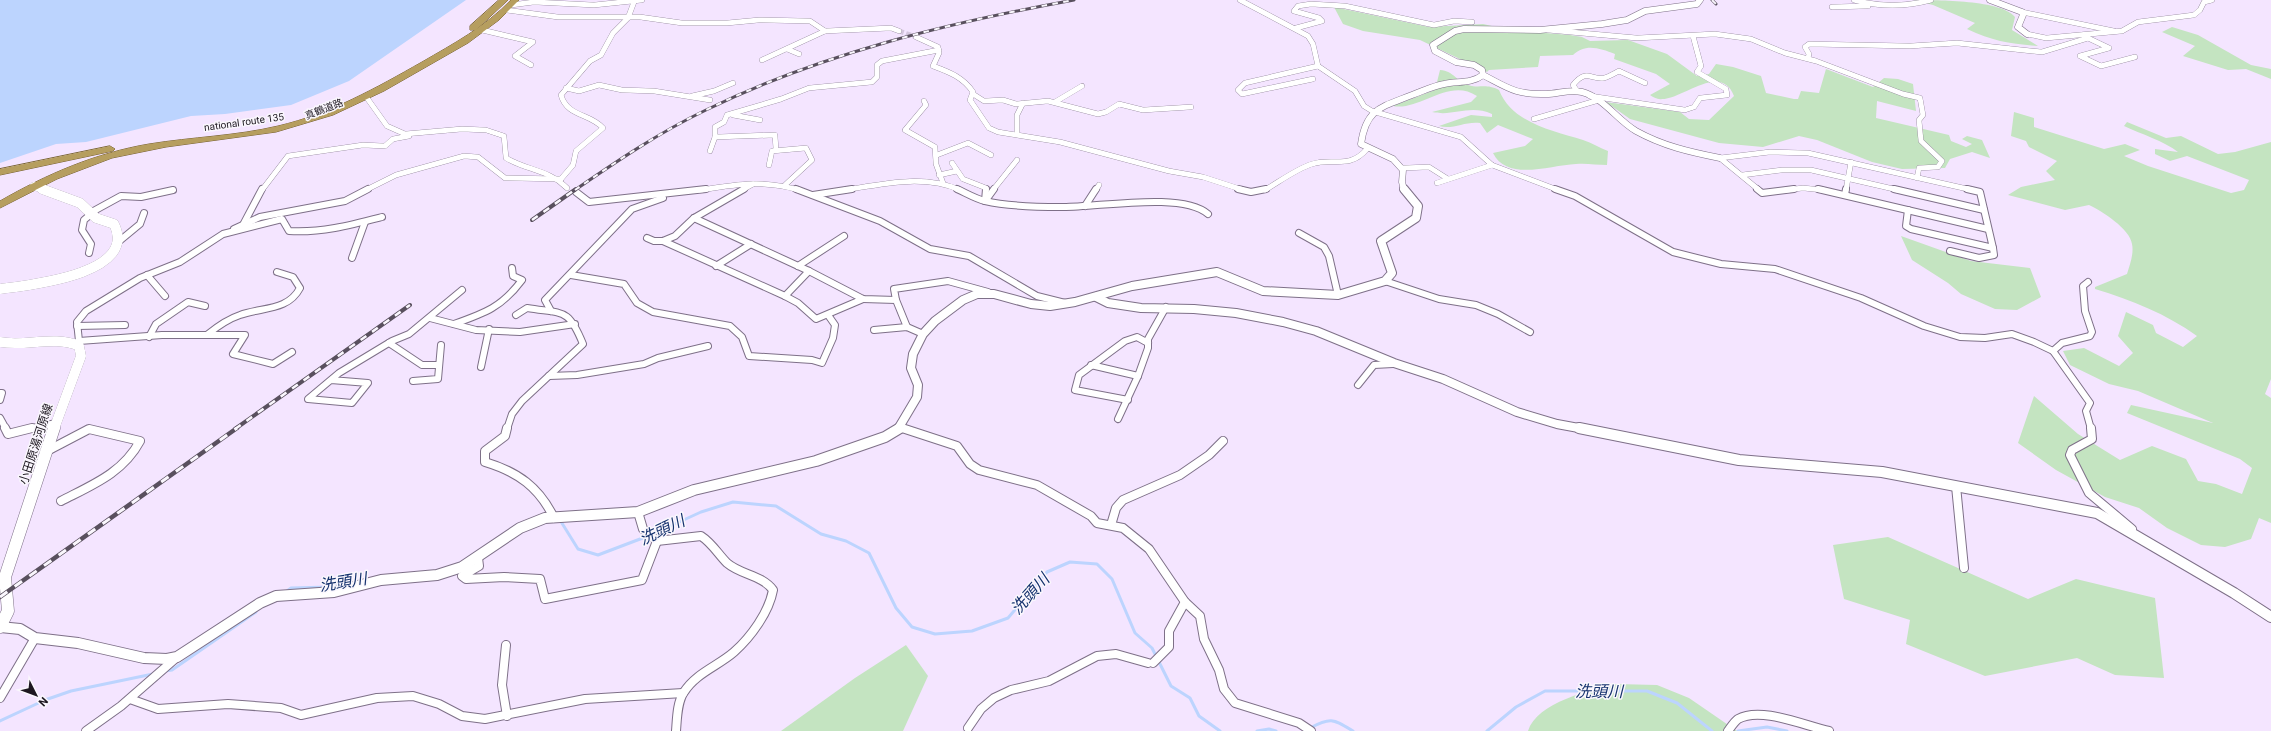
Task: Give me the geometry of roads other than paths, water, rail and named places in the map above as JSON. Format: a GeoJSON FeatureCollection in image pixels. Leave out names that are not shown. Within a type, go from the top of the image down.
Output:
{"type":"FeatureCollection","features":[{"type":"Feature","properties":{"kind":"highway","name":"真鶴道路"},"geometry":{"type":"LineString","coordinates":[[0,172],[144,143],[271,125],[324,110],[360,94],[452,41],[493,12],[509,4]]}},
{"type":"Feature","properties":{"kind":"highway","name":"national route 135"},"geometry":{"type":"LineString","coordinates":[[0,205],[34,186],[73,168],[122,152],[167,144],[281,129],[325,115],[367,98],[482,30],[496,20],[509,4]]}},
{"type":"Feature","properties":{"kind":"main road"},"geometry":{"type":"LineString","coordinates":[[0,289],[51,281],[81,272],[110,258],[116,252],[117,230],[114,224],[90,214],[80,203],[34,186]]}},
{"type":"Feature","properties":{"kind":"main road"},"geometry":{"type":"LineString","coordinates":[[0,342],[17,344],[64,341],[77,342]]}},
{"type":"Feature","properties":{"kind":"main road","name":"小田原湯河原線"},"geometry":{"type":"LineString","coordinates":[[0,627],[8,612],[3,578],[56,423],[81,356],[81,349],[77,342]]}},
{"type":"Feature","properties":{"kind":"street"},"geometry":{"type":"LineString","coordinates":[[509,4],[534,2],[594,5],[642,0]]}},
{"type":"Feature","properties":{"kind":"street"},"geometry":{"type":"LineString","coordinates":[[1240,0],[1296,28],[1308,36],[1315,46],[1315,60],[1318,66],[1355,91],[1364,106],[1372,111],[1461,137],[1492,165],[1525,179],[1575,196],[1652,241],[1686,256],[1722,264],[1775,269],[1861,298],[1943,333],[1968,338],[2016,335],[2053,351],[2083,390],[2090,403],[2086,411],[2093,431],[2092,438],[2088,443],[2072,450],[2070,456],[2073,463],[2082,477],[2089,493],[2131,528],[2134,535]]}},
{"type":"Feature","properties":{"kind":"street"},"geometry":{"type":"LineString","coordinates":[[1540,30],[1626,20],[1645,11],[1697,4],[1700,0]]}},
{"type":"Feature","properties":{"kind":"street"},"geometry":{"type":"LineString","coordinates":[[1854,0],[1874,6]]}},
{"type":"Feature","properties":{"kind":"street"},"geometry":{"type":"LineString","coordinates":[[1832,8],[1909,4],[1930,0]]}},
{"type":"Feature","properties":{"kind":"street"},"geometry":{"type":"LineString","coordinates":[[1990,0],[2022,12],[2104,28],[2116,32]]}},
{"type":"Feature","properties":{"kind":"street"},"geometry":{"type":"LineString","coordinates":[[1808,58],[1805,47],[1809,44],[1910,46],[1957,43],[2042,52],[2086,37],[2122,31],[2138,22],[2194,15],[2200,10],[2204,2],[2212,0]]}},
{"type":"Feature","properties":{"kind":"street"},"geometry":{"type":"LineString","coordinates":[[561,179],[573,165],[576,151],[603,128],[600,124],[582,118],[569,109],[561,95],[590,61],[601,55],[613,33],[628,18],[634,2]]}},
{"type":"Feature","properties":{"kind":"street"},"geometry":{"type":"LineString","coordinates":[[509,4],[558,17],[640,17],[682,23],[727,23],[759,20],[783,22],[810,21],[824,31]]}},
{"type":"Feature","properties":{"kind":"street"},"geometry":{"type":"LineString","coordinates":[[1296,28],[1322,21],[1320,18],[1294,11],[1298,6],[1311,4],[1345,6],[1428,24],[1472,22]]}},
{"type":"Feature","properties":{"kind":"street"},"geometry":{"type":"LineString","coordinates":[[2022,12],[2023,15],[2018,27],[2027,34],[2046,38],[2086,37],[2109,48],[2080,56],[2101,66],[2135,57]]}},
{"type":"Feature","properties":{"kind":"street"},"geometry":{"type":"LineString","coordinates":[[762,60],[824,31],[891,28],[899,31]]}},
{"type":"Feature","properties":{"kind":"street"},"geometry":{"type":"LineString","coordinates":[[1917,178],[1919,168],[1938,167],[1942,162],[1921,141],[1919,120],[1923,114],[1920,98],[1847,74],[1808,58],[1785,53],[1751,39],[1715,34],[1693,36],[1672,35],[1637,38],[1540,30],[1464,29],[1455,31],[1433,45],[1434,51],[1442,56],[1482,70],[1483,75],[1516,93],[1547,94],[1562,90],[1577,91],[1590,96],[1599,100],[1635,130],[1681,150],[1720,158],[1787,152],[1851,162],[1917,178],[1980,192],[1994,255],[1980,258],[1950,252]]}},
{"type":"Feature","properties":{"kind":"street"},"geometry":{"type":"LineString","coordinates":[[482,30],[533,42],[515,56],[531,65]]}},
{"type":"Feature","properties":{"kind":"street"},"geometry":{"type":"LineString","coordinates":[[916,36],[933,44],[939,50]]}},
{"type":"Feature","properties":{"kind":"street"},"geometry":{"type":"LineString","coordinates":[[1590,96],[1685,110],[1691,109],[1698,104],[1700,98],[1727,95],[1726,89],[1697,72],[1701,66],[1693,36]]}},
{"type":"Feature","properties":{"kind":"street"},"geometry":{"type":"LineString","coordinates":[[787,49],[799,54]]}},
{"type":"Feature","properties":{"kind":"street"},"geometry":{"type":"LineString","coordinates":[[939,50],[933,66],[964,80],[968,84],[973,94],[984,101],[1023,103],[1056,102],[1098,114],[1106,112],[1119,104],[1143,110],[1191,107]]}},
{"type":"Feature","properties":{"kind":"street"},"geometry":{"type":"LineString","coordinates":[[710,152],[715,137],[715,128],[731,114],[782,99],[809,88],[872,82],[877,77],[877,65],[882,61],[939,50]]}},
{"type":"Feature","properties":{"kind":"street"},"geometry":{"type":"LineString","coordinates":[[1313,79],[1242,94],[1238,90],[1245,83],[1318,66]]}},
{"type":"Feature","properties":{"kind":"street"},"geometry":{"type":"LineString","coordinates":[[1577,91],[1573,85],[1578,78],[1590,74],[1604,78],[1618,71],[1645,83]]}},
{"type":"Feature","properties":{"kind":"street"},"geometry":{"type":"LineString","coordinates":[[1292,72],[1301,82]]}},
{"type":"Feature","properties":{"kind":"street"},"geometry":{"type":"LineString","coordinates":[[1448,179],[1429,167],[1403,168],[1392,159],[1367,150],[1361,144],[1362,134],[1372,111],[1390,101],[1442,84],[1468,82],[1479,79],[1483,75]]}},
{"type":"Feature","properties":{"kind":"street"},"geometry":{"type":"LineString","coordinates":[[690,96],[714,91],[733,83]]}},
{"type":"Feature","properties":{"kind":"street"},"geometry":{"type":"LineString","coordinates":[[566,88],[579,91],[599,85],[622,90],[654,91],[710,100]]}},
{"type":"Feature","properties":{"kind":"street"},"geometry":{"type":"LineString","coordinates":[[1056,102],[1082,86]]}},
{"type":"Feature","properties":{"kind":"street"},"geometry":{"type":"LineString","coordinates":[[973,94],[970,100],[989,128],[998,132],[1016,133],[1060,142],[1169,171],[1203,177],[1229,187],[1251,192],[1263,191],[1312,164],[1347,162],[1360,157],[1367,150]]}},
{"type":"Feature","properties":{"kind":"street"},"geometry":{"type":"LineString","coordinates":[[367,98],[387,126],[405,134],[413,135]]}},
{"type":"Feature","properties":{"kind":"street"},"geometry":{"type":"LineString","coordinates":[[1534,119],[1599,100]]}},
{"type":"Feature","properties":{"kind":"street"},"geometry":{"type":"LineString","coordinates":[[924,101],[926,105],[904,128],[933,144],[937,149],[936,164],[939,176],[943,183]]}},
{"type":"Feature","properties":{"kind":"street"},"geometry":{"type":"LineString","coordinates":[[1016,133],[1017,115],[1023,103]]}},
{"type":"Feature","properties":{"kind":"street"},"geometry":{"type":"LineString","coordinates":[[731,114],[760,120]]}},
{"type":"Feature","properties":{"kind":"street"},"geometry":{"type":"LineString","coordinates":[[244,223],[262,188],[288,156],[333,151],[363,145],[385,146],[393,138],[454,128],[495,132],[504,136],[506,139],[505,156],[510,161],[524,168],[555,175],[561,179],[567,188]]}},
{"type":"Feature","properties":{"kind":"street"},"geometry":{"type":"LineString","coordinates":[[715,137],[775,135],[776,150]]}},
{"type":"Feature","properties":{"kind":"street"},"geometry":{"type":"LineString","coordinates":[[937,155],[968,143],[991,155]]}},
{"type":"Feature","properties":{"kind":"street"},"geometry":{"type":"LineString","coordinates":[[769,165],[772,151],[806,148],[812,160],[785,185]]}},
{"type":"Feature","properties":{"kind":"street"},"geometry":{"type":"LineString","coordinates":[[292,352],[273,364],[233,354],[245,335],[162,335],[77,342],[77,326],[80,317],[86,311],[147,275],[180,262],[209,242],[244,223],[268,215],[296,212],[345,201],[396,175],[464,156],[478,157],[505,178],[561,179]]}},
{"type":"Feature","properties":{"kind":"street"},"geometry":{"type":"LineString","coordinates":[[1720,158],[1762,193],[1812,188],[1988,229]]}},
{"type":"Feature","properties":{"kind":"street"},"geometry":{"type":"LineString","coordinates":[[985,201],[1002,179],[1007,169],[1017,160]]}},
{"type":"Feature","properties":{"kind":"street"},"geometry":{"type":"LineString","coordinates":[[1845,195],[1851,162]]}},
{"type":"Feature","properties":{"kind":"street"},"geometry":{"type":"LineString","coordinates":[[952,163],[963,179],[986,188],[985,201]]}},
{"type":"Feature","properties":{"kind":"street"},"geometry":{"type":"LineString","coordinates":[[1438,183],[1492,165]]}},
{"type":"Feature","properties":{"kind":"street"},"geometry":{"type":"LineString","coordinates":[[907,327],[896,300],[894,289],[948,281],[994,294],[1050,306],[1096,297],[1132,286],[1217,272],[1263,291],[1338,295],[1360,290],[1385,281],[1392,273],[1390,264],[1381,250],[1381,241],[1388,234],[1408,226],[1416,218],[1418,206],[1405,192],[1401,183],[1403,168]]}},
{"type":"Feature","properties":{"kind":"street"},"geometry":{"type":"LineString","coordinates":[[1742,175],[1796,169],[1811,170],[1984,210]]}},
{"type":"Feature","properties":{"kind":"street"},"geometry":{"type":"LineString","coordinates":[[939,176],[957,171]]}},
{"type":"Feature","properties":{"kind":"street"},"geometry":{"type":"LineString","coordinates":[[813,195],[905,181],[943,183],[985,201],[1062,207],[1151,201],[1201,208],[1208,214]]}},
{"type":"Feature","properties":{"kind":"street"},"geometry":{"type":"LineString","coordinates":[[647,238],[654,241],[663,241],[675,236],[694,218],[756,182]]}},
{"type":"Feature","properties":{"kind":"street"},"geometry":{"type":"LineString","coordinates":[[576,192],[589,202],[678,193],[756,182],[785,185],[813,195],[824,201],[855,210],[880,221],[930,249],[969,256],[1037,296],[1068,303]]}},
{"type":"Feature","properties":{"kind":"street"},"geometry":{"type":"LineString","coordinates":[[1085,206],[1099,185]]}},
{"type":"Feature","properties":{"kind":"street"},"geometry":{"type":"LineString","coordinates":[[89,253],[92,244],[82,230],[84,220],[90,214],[121,196],[132,198],[148,197],[173,190]]}},
{"type":"Feature","properties":{"kind":"street"},"geometry":{"type":"LineString","coordinates":[[551,311],[545,300],[571,275],[632,209],[678,193]]}},
{"type":"Feature","properties":{"kind":"street"},"geometry":{"type":"LineString","coordinates":[[1908,210],[1906,226],[1911,229],[1992,248]]}},
{"type":"Feature","properties":{"kind":"street"},"geometry":{"type":"LineString","coordinates":[[117,243],[140,224],[144,213]]}},
{"type":"Feature","properties":{"kind":"street"},"geometry":{"type":"LineString","coordinates":[[223,234],[282,219],[288,227],[289,232],[296,232],[332,229],[382,217]]}},
{"type":"Feature","properties":{"kind":"street"},"geometry":{"type":"LineString","coordinates":[[694,218],[809,271],[863,299],[896,300]]}},
{"type":"Feature","properties":{"kind":"street"},"geometry":{"type":"LineString","coordinates":[[352,258],[365,222]]}},
{"type":"Feature","properties":{"kind":"street"},"geometry":{"type":"LineString","coordinates":[[1300,233],[1324,247],[1329,256],[1338,295]]}},
{"type":"Feature","properties":{"kind":"street"},"geometry":{"type":"LineString","coordinates":[[798,266],[844,236]]}},
{"type":"Feature","properties":{"kind":"street"},"geometry":{"type":"LineString","coordinates":[[663,241],[785,296],[798,303],[816,319],[863,299]]}},
{"type":"Feature","properties":{"kind":"street"},"geometry":{"type":"LineString","coordinates":[[716,266],[751,244]]}},
{"type":"Feature","properties":{"kind":"street"},"geometry":{"type":"LineString","coordinates":[[454,324],[493,309],[510,298],[522,280],[513,276],[512,268]]}},
{"type":"Feature","properties":{"kind":"street"},"geometry":{"type":"LineString","coordinates":[[785,296],[809,271]]}},
{"type":"Feature","properties":{"kind":"street"},"geometry":{"type":"LineString","coordinates":[[208,334],[234,316],[289,303],[297,296],[300,288],[293,277],[277,272]]}},
{"type":"Feature","properties":{"kind":"street"},"geometry":{"type":"LineString","coordinates":[[147,275],[165,296]]}},
{"type":"Feature","properties":{"kind":"street"},"geometry":{"type":"LineString","coordinates":[[571,275],[624,284],[635,301],[653,312],[723,325],[737,331],[745,341],[749,356],[812,360],[822,363],[833,338],[835,325],[828,315]]}},
{"type":"Feature","properties":{"kind":"street"},"geometry":{"type":"LineString","coordinates":[[1385,281],[1439,299],[1476,305],[1498,314],[1530,332]]}},
{"type":"Feature","properties":{"kind":"street"},"geometry":{"type":"LineString","coordinates":[[2053,351],[2062,343],[2090,336],[2092,332],[2085,311],[2082,286],[2088,282]]}},
{"type":"Feature","properties":{"kind":"street"},"geometry":{"type":"LineString","coordinates":[[331,380],[368,384],[352,403],[308,399],[331,380],[389,343],[409,334],[462,290]]}},
{"type":"Feature","properties":{"kind":"street"},"geometry":{"type":"LineString","coordinates":[[86,731],[104,721],[177,657],[260,603],[276,596],[334,592],[381,580],[437,575],[462,567],[478,558],[520,528],[545,518],[638,512],[694,490],[816,462],[885,437],[901,428],[917,397],[918,385],[911,368],[913,354],[923,334],[935,321],[963,300],[977,294],[994,294]]}},
{"type":"Feature","properties":{"kind":"street"},"geometry":{"type":"LineString","coordinates":[[1096,297],[1108,303],[1140,308],[1166,307],[1236,313],[1283,322],[1316,331],[1394,362],[1443,379],[1517,412],[1557,424],[1739,460],[1882,472],[2097,513],[2234,593],[2271,617]]}},
{"type":"Feature","properties":{"kind":"street"},"geometry":{"type":"LineString","coordinates":[[149,337],[156,324],[188,302],[205,306]]}},
{"type":"Feature","properties":{"kind":"street"},"geometry":{"type":"LineString","coordinates":[[1118,419],[1138,376],[1148,348],[1148,339],[1166,307]]}},
{"type":"Feature","properties":{"kind":"street"},"geometry":{"type":"LineString","coordinates":[[516,315],[527,308],[565,314],[575,324],[583,344],[522,401],[512,414],[505,436],[485,451],[485,462],[510,469],[538,490],[554,518]]}},
{"type":"Feature","properties":{"kind":"street"},"geometry":{"type":"LineString","coordinates":[[430,318],[476,330],[489,329],[520,332],[575,324]]}},
{"type":"Feature","properties":{"kind":"street"},"geometry":{"type":"LineString","coordinates":[[77,326],[125,325]]}},
{"type":"Feature","properties":{"kind":"street"},"geometry":{"type":"LineString","coordinates":[[874,330],[907,327],[923,334]]}},
{"type":"Feature","properties":{"kind":"street"},"geometry":{"type":"LineString","coordinates":[[481,367],[489,329]]}},
{"type":"Feature","properties":{"kind":"street"},"geometry":{"type":"LineString","coordinates":[[1128,400],[1075,390],[1079,375],[1125,341],[1137,337],[1143,338],[1148,343]]}},
{"type":"Feature","properties":{"kind":"street"},"geometry":{"type":"LineString","coordinates":[[389,343],[422,365],[437,365]]}},
{"type":"Feature","properties":{"kind":"street"},"geometry":{"type":"LineString","coordinates":[[413,381],[438,379],[437,365],[441,345]]}},
{"type":"Feature","properties":{"kind":"street"},"geometry":{"type":"LineString","coordinates":[[549,376],[577,375],[644,364],[658,358],[708,346]]}},
{"type":"Feature","properties":{"kind":"street"},"geometry":{"type":"LineString","coordinates":[[1358,384],[1374,365],[1393,364],[1394,362]]}},
{"type":"Feature","properties":{"kind":"street"},"geometry":{"type":"LineString","coordinates":[[1091,365],[1138,376]]}},
{"type":"Feature","properties":{"kind":"street"},"geometry":{"type":"LineString","coordinates":[[0,393],[2,393],[0,400]]}},
{"type":"Feature","properties":{"kind":"street"},"geometry":{"type":"LineString","coordinates":[[0,418],[8,434],[56,423]]}},
{"type":"Feature","properties":{"kind":"street"},"geometry":{"type":"LineString","coordinates":[[901,428],[957,446],[970,464],[978,470],[1037,485],[1091,516],[1097,523],[1123,528],[1149,549],[1185,602],[1200,616],[1204,639],[1219,670],[1224,689],[1235,703],[1299,723],[1311,731]]}},
{"type":"Feature","properties":{"kind":"street"},"geometry":{"type":"LineString","coordinates":[[47,451],[90,429],[140,441],[131,457],[115,473],[61,502]]}},
{"type":"Feature","properties":{"kind":"street"},"geometry":{"type":"LineString","coordinates":[[1111,525],[1120,502],[1134,494],[1166,482],[1202,460],[1223,440]]}},
{"type":"Feature","properties":{"kind":"street"},"geometry":{"type":"LineString","coordinates":[[1956,486],[1964,568]]}},
{"type":"Feature","properties":{"kind":"street"},"geometry":{"type":"LineString","coordinates":[[638,512],[638,522],[643,530],[657,541],[701,536],[710,542],[728,564],[768,583],[773,590],[771,601],[749,636],[734,652],[694,680],[683,692],[677,716],[676,731]]}},
{"type":"Feature","properties":{"kind":"street"},"geometry":{"type":"LineString","coordinates":[[478,558],[478,566],[462,576],[466,580],[504,577],[540,579],[545,599],[642,580],[657,541]]}},
{"type":"Feature","properties":{"kind":"street"},"geometry":{"type":"LineString","coordinates":[[968,728],[984,705],[999,695],[1048,682],[1068,673],[1091,657],[1116,654],[1141,663],[1151,663],[1165,653],[1169,647],[1169,631],[1185,602]]}},
{"type":"Feature","properties":{"kind":"street"},"geometry":{"type":"LineString","coordinates":[[0,627],[20,629],[35,638],[71,642],[144,658],[167,660],[177,657]]}},
{"type":"Feature","properties":{"kind":"street"},"geometry":{"type":"LineString","coordinates":[[0,698],[35,638]]}},
{"type":"Feature","properties":{"kind":"street"},"geometry":{"type":"LineString","coordinates":[[506,645],[502,685],[507,716]]}},
{"type":"Feature","properties":{"kind":"street"},"geometry":{"type":"LineString","coordinates":[[130,699],[158,709],[228,704],[281,708],[301,715],[377,698],[413,696],[439,704],[462,716],[484,719],[507,716],[585,699],[683,692]]}},
{"type":"Feature","properties":{"kind":"street"},"geometry":{"type":"LineString","coordinates":[[1728,731],[1737,719],[1750,716],[1768,715],[1829,731]]}},
{"type":"Feature","properties":{"kind":"water"},"geometry":{"type":"Polygon","coordinates":[[[0,0],[466,0],[349,81],[291,105],[225,114],[191,116],[86,142],[56,144],[0,163],[0,0]]]}},
{"type":"Feature","properties":{"kind":"waterway","name":"洗頭川"},"geometry":{"type":"LineString","coordinates":[[653,534],[701,512],[733,502],[776,506],[821,534],[846,541],[869,553],[896,608],[912,627],[935,634],[972,631],[1008,618],[1047,572],[1070,562],[1097,564],[1112,579],[1135,633],[1152,648],[1156,656]]}},
{"type":"Feature","properties":{"kind":"waterway","name":"洗頭川"},"geometry":{"type":"LineString","coordinates":[[560,520],[578,549],[598,555],[648,536]]}},
{"type":"Feature","properties":{"kind":"waterway","name":"洗頭川"},"geometry":{"type":"LineString","coordinates":[[287,591],[291,588],[330,587],[347,583]]}},
{"type":"Feature","properties":{"kind":"waterway","name":"洗頭川"},"geometry":{"type":"LineString","coordinates":[[165,671],[172,670],[256,612]]}},
{"type":"Feature","properties":{"kind":"waterway","name":"洗頭川"},"geometry":{"type":"LineString","coordinates":[[1158,660],[1171,686],[1190,698],[1199,716],[1220,731]]}},
{"type":"Feature","properties":{"kind":"waterway","name":"洗頭川"},"geometry":{"type":"LineString","coordinates":[[0,721],[45,700],[71,691],[153,674]]}},
{"type":"Feature","properties":{"kind":"waterway","name":"洗頭川"},"geometry":{"type":"LineString","coordinates":[[1487,731],[1516,707],[1545,691],[1647,691],[1677,703],[1712,731]]}},
{"type":"Feature","properties":{"kind":"waterway","name":"洗頭川"},"geometry":{"type":"LineString","coordinates":[[1310,728],[1323,722],[1332,721],[1353,731]]}},
{"type":"Feature","properties":{"kind":"waterway","name":"洗頭川"},"geometry":{"type":"LineString","coordinates":[[1738,731],[1767,727],[1787,731]]}},
{"type":"Feature","properties":{"kind":"waterway","name":"洗頭川"},"geometry":{"type":"LineString","coordinates":[[1257,731],[1269,729],[1276,731]]}},
{"type":"Feature","properties":{"kind":"tunnel"},"geometry":{"type":"LineString","coordinates":[[899,31],[916,37]]}},
{"type":"Feature","properties":{"kind":"railway"},"geometry":{"type":"LineString","coordinates":[[575,190],[639,147],[672,128],[706,110],[795,72],[841,56],[933,30],[1074,0]]}},
{"type":"Feature","properties":{"kind":"railway"},"geometry":{"type":"LineString","coordinates":[[1712,0],[1716,4]]}},
{"type":"Feature","properties":{"kind":"railway"},"geometry":{"type":"LineString","coordinates":[[532,220],[576,189]]}},
{"type":"Feature","properties":{"kind":"railway"},"geometry":{"type":"LineString","coordinates":[[235,429],[410,305]]}},
{"type":"Feature","properties":{"kind":"railway"},"geometry":{"type":"LineString","coordinates":[[0,597],[237,428]]}}]}
